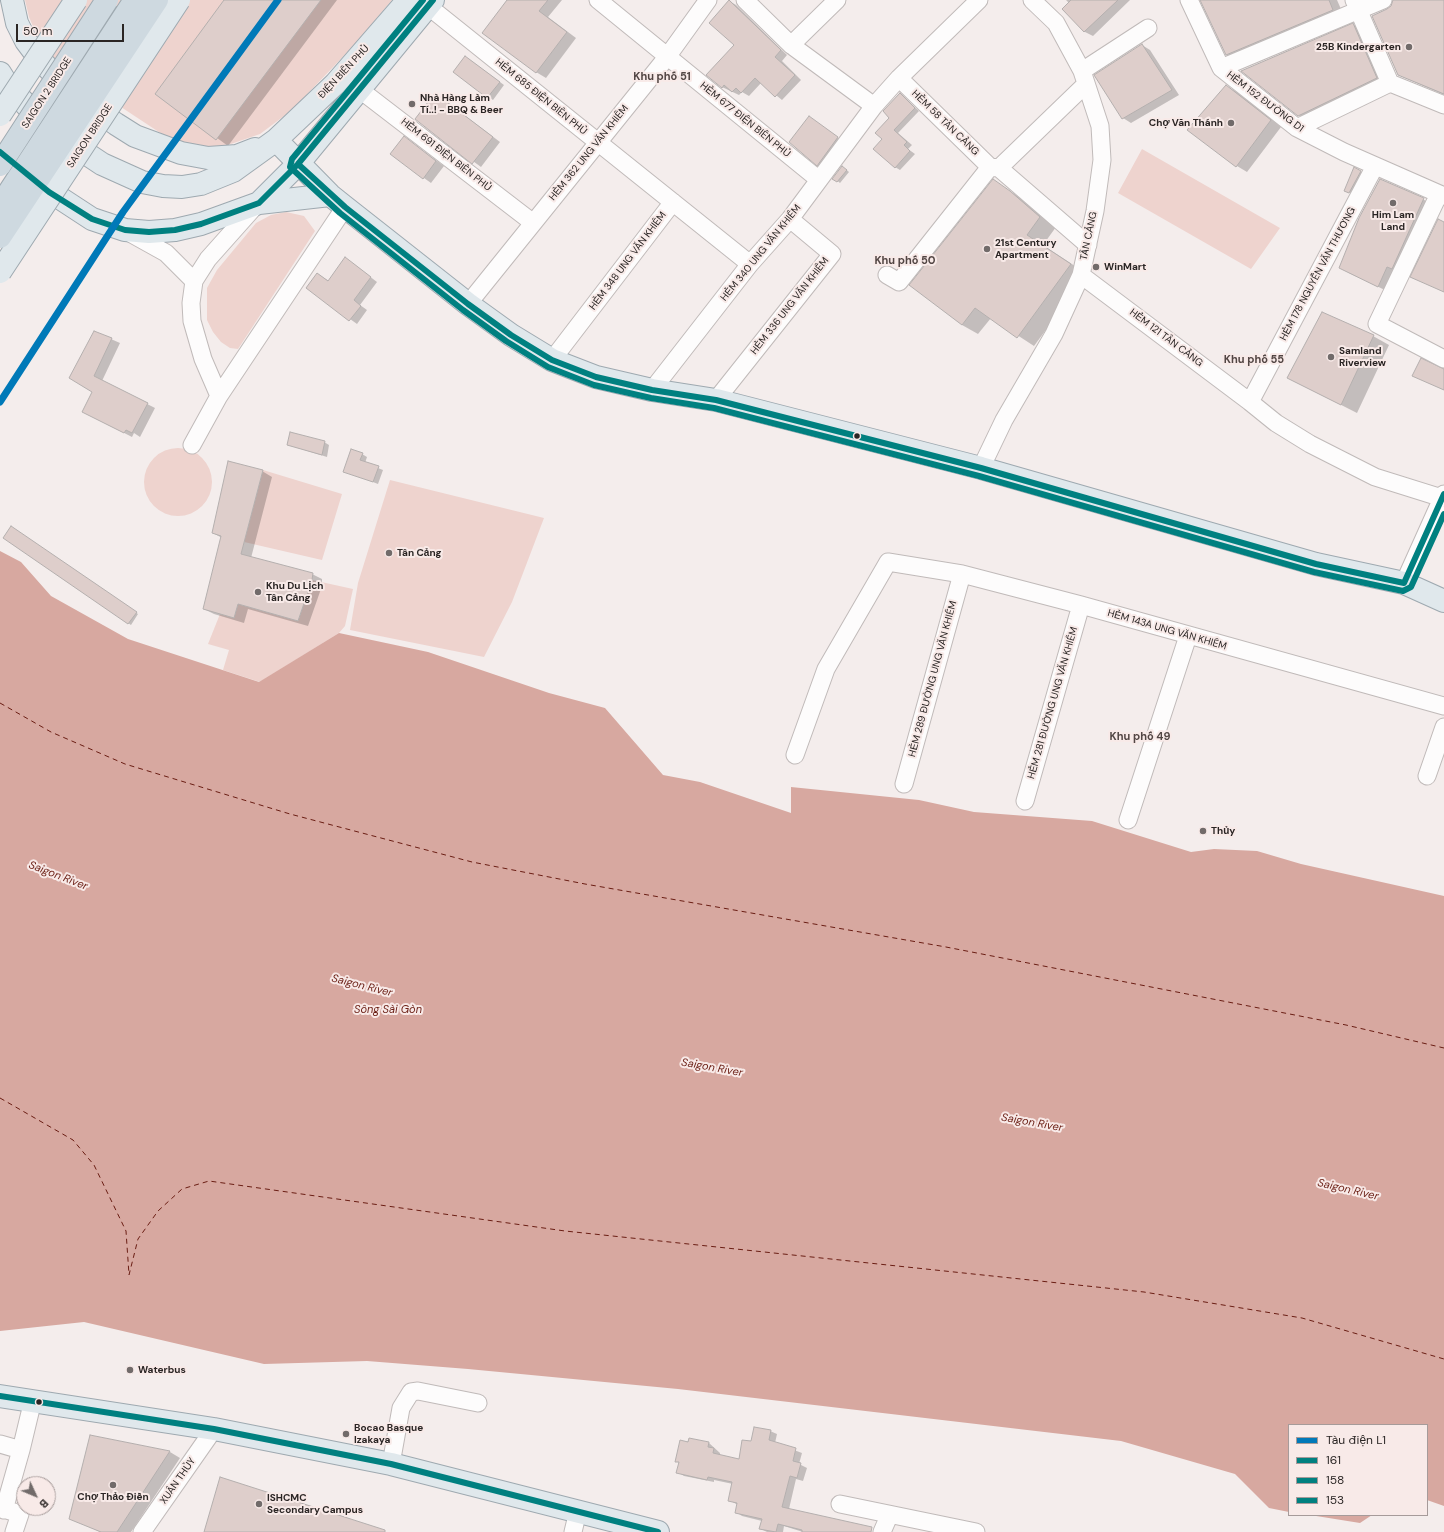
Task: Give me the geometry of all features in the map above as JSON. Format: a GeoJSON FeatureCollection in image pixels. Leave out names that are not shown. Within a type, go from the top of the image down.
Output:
{"type":"FeatureCollection","features":[{"type":"Feature","properties":{"kind":"highway","name":"SAIGON 2 BRIDGE"},"geometry":{"type":"LineString","coordinates":[[0,165],[107,0]]}},
{"type":"Feature","properties":{"kind":"highway"},"geometry":{"type":"LineString","coordinates":[[0,206],[135,0]]}},
{"type":"Feature","properties":{"kind":"highway","name":"SAIGON BRIDGE"},"geometry":{"type":"LineString","coordinates":[[0,237],[157,0]]}},
{"type":"Feature","properties":{"kind":"main road"},"geometry":{"type":"LineString","coordinates":[[12,0],[17,23],[26,41],[57,79],[95,110],[136,136],[181,153],[208,158],[237,156],[276,140]]}},
{"type":"Feature","properties":{"kind":"main road"},"geometry":{"type":"LineString","coordinates":[[0,115],[76,0]]}},
{"type":"Feature","properties":{"kind":"main road","name":"SAIGON BRIDGE"},"geometry":{"type":"LineString","coordinates":[[0,272],[179,0]]}},
{"type":"Feature","properties":{"kind":"main road"},"geometry":{"type":"LineString","coordinates":[[259,203],[298,164],[359,89],[423,2]]}},
{"type":"Feature","properties":{"kind":"main road","name":"ĐIỆN BIÊN PHỦ"},"geometry":{"type":"LineString","coordinates":[[276,140],[423,2]]}},
{"type":"Feature","properties":{"kind":"main road"},"geometry":{"type":"LineString","coordinates":[[0,73],[7,84],[54,132],[102,164],[142,182],[163,186],[182,187],[201,184],[233,171],[276,140]]}},
{"type":"Feature","properties":{"kind":"main road"},"geometry":{"type":"LineString","coordinates":[[276,140],[298,164],[337,201],[468,304],[511,335],[552,360],[596,377],[652,390],[716,400],[982,468],[1316,564],[1404,583],[1444,601]]}},
{"type":"Feature","properties":{"kind":"main road"},"geometry":{"type":"LineString","coordinates":[[0,152],[26,175],[49,192],[92,219],[125,230],[149,232],[175,230],[201,224],[259,203],[337,201]]}},
{"type":"Feature","properties":{"kind":"main road"},"geometry":{"type":"LineString","coordinates":[[0,1396],[214,1429],[391,1464],[658,1532]]}},
{"type":"Feature","properties":{"kind":"street","name":"HẺM 677 ĐIỆN BIÊN PHỦ"},"geometry":{"type":"LineString","coordinates":[[598,0],[818,179]]}},
{"type":"Feature","properties":{"kind":"street","name":"HẺM 362 UNG VĂN KHIÊM"},"geometry":{"type":"LineString","coordinates":[[468,304],[532,222],[667,57],[708,0]]}},
{"type":"Feature","properties":{"kind":"street"},"geometry":{"type":"LineString","coordinates":[[745,0],[791,45],[874,106]]}},
{"type":"Feature","properties":{"kind":"street"},"geometry":{"type":"LineString","coordinates":[[791,45],[837,0]]}},
{"type":"Feature","properties":{"kind":"street","name":"HẺM 340 UNG VĂN KHIÊM"},"geometry":{"type":"LineString","coordinates":[[652,390],[750,264],[790,219],[818,179],[874,106],[900,78],[979,0]]}},
{"type":"Feature","properties":{"kind":"street","name":"TÂN CẢNG"},"geometry":{"type":"LineString","coordinates":[[982,468],[1004,420],[1054,334],[1082,275],[1102,160],[1100,126],[1084,78],[1056,23],[1032,0]]}},
{"type":"Feature","properties":{"kind":"street","name":"HẺM 152 ĐƯỜNG D1"},"geometry":{"type":"LineString","coordinates":[[1189,0],[1221,68],[1297,128],[1375,166],[1441,195]]}},
{"type":"Feature","properties":{"kind":"street"},"geometry":{"type":"LineString","coordinates":[[1221,68],[1356,6],[1383,0]]}},
{"type":"Feature","properties":{"kind":"street","name":"HẺM 685 ĐIỆN BIÊN PHỦ"},"geometry":{"type":"LineString","coordinates":[[423,2],[673,202]]}},
{"type":"Feature","properties":{"kind":"street"},"geometry":{"type":"LineString","coordinates":[[1356,6],[1390,83],[1444,105]]}},
{"type":"Feature","properties":{"kind":"street"},"geometry":{"type":"LineString","coordinates":[[887,275],[899,282],[995,168],[1084,78],[1148,28]]}},
{"type":"Feature","properties":{"kind":"street","name":"HẺM 58 TÂN CẢNG"},"geometry":{"type":"LineString","coordinates":[[900,78],[995,168],[1088,245]]}},
{"type":"Feature","properties":{"kind":"street"},"geometry":{"type":"LineString","coordinates":[[1297,128],[1390,83]]}},
{"type":"Feature","properties":{"kind":"street","name":"HẺM 691 ĐIỆN BIÊN PHỦ"},"geometry":{"type":"LineString","coordinates":[[359,89],[532,222]]}},
{"type":"Feature","properties":{"kind":"street","name":"HẺM 178 NGUYỄN VĂN THƯƠNG"},"geometry":{"type":"LineString","coordinates":[[1250,402],[1375,166]]}},
{"type":"Feature","properties":{"kind":"street"},"geometry":{"type":"LineString","coordinates":[[1441,195],[1377,324],[1444,359]]}},
{"type":"Feature","properties":{"kind":"street"},"geometry":{"type":"LineString","coordinates":[[192,445],[219,396],[337,201]]}},
{"type":"Feature","properties":{"kind":"street","name":"HẺM 348 UNG VĂN KHIÊM"},"geometry":{"type":"LineString","coordinates":[[552,360],[673,202],[750,264]]}},
{"type":"Feature","properties":{"kind":"street"},"geometry":{"type":"LineString","coordinates":[[219,396],[203,359],[192,321],[191,303],[194,281],[208,259],[259,203]]}},
{"type":"Feature","properties":{"kind":"street","name":"HẺM 336 UNG VĂN KHIÊM"},"geometry":{"type":"LineString","coordinates":[[716,400],[832,254],[790,219]]}},
{"type":"Feature","properties":{"kind":"street"},"geometry":{"type":"LineString","coordinates":[[125,230],[166,253],[194,281]]}},
{"type":"Feature","properties":{"kind":"street","name":"HẺM 121 TÂN CẢNG"},"geometry":{"type":"LineString","coordinates":[[1082,275],[1250,402]]}},
{"type":"Feature","properties":{"kind":"street"},"geometry":{"type":"LineString","coordinates":[[1250,402],[1276,423],[1310,444],[1375,477],[1443,496],[1404,583]]}},
{"type":"Feature","properties":{"kind":"street","name":"HẺM 143A UNG VĂN KHIÊM"},"geometry":{"type":"LineString","coordinates":[[795,755],[826,669],[888,562],[962,574],[1081,605],[1444,706]]}},
{"type":"Feature","properties":{"kind":"street","name":"HẺM 289 ĐƯỜNG UNG VĂN KHIÊM"},"geometry":{"type":"LineString","coordinates":[[904,784],[962,574]]}},
{"type":"Feature","properties":{"kind":"street","name":"HẺM 281 ĐƯỜNG UNG VĂN KHIÊM"},"geometry":{"type":"LineString","coordinates":[[1025,801],[1081,605]]}},
{"type":"Feature","properties":{"kind":"street"},"geometry":{"type":"LineString","coordinates":[[1128,820],[1188,636]]}},
{"type":"Feature","properties":{"kind":"street"},"geometry":{"type":"LineString","coordinates":[[1427,776],[1444,727]]}},
{"type":"Feature","properties":{"kind":"street"},"geometry":{"type":"LineString","coordinates":[[391,1464],[401,1408],[411,1392],[418,1391],[478,1403]]}},
{"type":"Feature","properties":{"kind":"street"},"geometry":{"type":"LineString","coordinates":[[14,1532],[20,1514],[2,1509],[21,1450],[33,1400]]}},
{"type":"Feature","properties":{"kind":"street","name":"XUÂN THỦY"},"geometry":{"type":"LineString","coordinates":[[142,1532],[214,1429]]}},
{"type":"Feature","properties":{"kind":"street"},"geometry":{"type":"LineString","coordinates":[[0,1444],[21,1450]]}},
{"type":"Feature","properties":{"kind":"street"},"geometry":{"type":"LineString","coordinates":[[840,1504],[889,1516],[976,1532]]}},
{"type":"Feature","properties":{"kind":"street"},"geometry":{"type":"LineString","coordinates":[[573,1532],[578,1511]]}},
{"type":"Feature","properties":{"kind":"street"},"geometry":{"type":"LineString","coordinates":[[882,1532],[889,1516]]}},
{"type":"Feature","properties":{"kind":"shaded area"},"geometry":{"type":"Polygon","coordinates":[[[25,0],[392,0],[357,42],[292,110],[260,134],[222,147],[199,147],[171,140],[74,76],[53,57],[38,38],[29,17],[25,0]]]}},
{"type":"Feature","properties":{"kind":"shaded area"},"geometry":{"type":"Polygon","coordinates":[[[1142,149],[1280,228],[1251,269],[1118,193],[1142,149]]]}},
{"type":"Feature","properties":{"kind":"shaded area"},"geometry":{"type":"Polygon","coordinates":[[[286,212],[304,216],[315,231],[238,349],[230,348],[221,342],[213,332],[207,320],[207,288],[217,270],[256,223],[271,215],[286,212]]]}},
{"type":"Feature","properties":{"kind":"shaded area"},"geometry":{"type":"Polygon","coordinates":[[[178,448],[191,450],[202,458],[210,469],[212,482],[210,495],[202,506],[191,514],[178,516],[165,514],[154,506],[146,495],[144,482],[146,469],[154,458],[165,450],[178,448]]]}},
{"type":"Feature","properties":{"kind":"shaded area"},"geometry":{"type":"Polygon","coordinates":[[[263,470],[342,494],[322,560],[244,542],[263,470]]]}},
{"type":"Feature","properties":{"kind":"shaded area"},"geometry":{"type":"Polygon","coordinates":[[[390,480],[544,518],[512,602],[484,657],[350,630],[358,583],[390,480]]]}},
{"type":"Feature","properties":{"kind":"shaded area"},"geometry":{"type":"Polygon","coordinates":[[[312,580],[353,589],[345,626],[339,633],[260,682],[223,670],[229,650],[208,644],[220,614],[234,618],[238,604],[298,621],[312,580]]]}},
{"type":"Feature","properties":{"kind":"water","name":"Sông Sài Gòn"},"geometry":{"type":"Polygon","coordinates":[[[0,551],[21,562],[51,596],[128,639],[259,682],[339,633],[428,652],[549,693],[605,708],[663,775],[700,782],[791,813],[791,787],[919,800],[974,812],[1092,821],[1191,852],[1214,849],[1257,851],[1301,864],[1444,896],[1444,1506],[1428,1500],[1428,1424],[1288,1424],[1288,1512],[1269,1508],[1235,1474],[1121,1441],[678,1389],[468,1369],[367,1361],[264,1364],[84,1322],[0,1331],[0,551]]]}},
{"type":"Feature","properties":{"kind":"water"},"geometry":{"type":"Polygon","coordinates":[[[1316,1516],[1370,1516],[1360,1523],[1316,1516]]]}},
{"type":"Feature","properties":{"kind":"building"},"geometry":{"type":"Polygon","coordinates":[[[224,0],[321,0],[216,140],[155,94],[224,0]]]}},
{"type":"Feature","properties":{"kind":"building"},"geometry":{"type":"Polygon","coordinates":[[[507,0],[548,0],[539,11],[567,32],[536,73],[482,33],[507,0]]]}},
{"type":"Feature","properties":{"kind":"building"},"geometry":{"type":"Polygon","coordinates":[[[729,0],[781,50],[775,57],[795,75],[775,97],[755,78],[741,93],[736,88],[732,92],[724,85],[722,88],[706,75],[734,45],[709,23],[729,0]]]}},
{"type":"Feature","properties":{"kind":"building"},"geometry":{"type":"Polygon","coordinates":[[[1071,0],[1118,0],[1084,32],[1062,9],[1071,0]]]}},
{"type":"Feature","properties":{"kind":"building"},"geometry":{"type":"Polygon","coordinates":[[[1200,0],[1329,0],[1333,10],[1226,55],[1200,0]]]}},
{"type":"Feature","properties":{"kind":"building","name":"25B Kindergarten"},"geometry":{"type":"Polygon","coordinates":[[[1393,0],[1444,0],[1444,94],[1398,75],[1372,16],[1391,6],[1393,0]]]}},
{"type":"Feature","properties":{"kind":"building"},"geometry":{"type":"Polygon","coordinates":[[[1353,23],[1377,78],[1298,116],[1241,71],[1353,23]]]}},
{"type":"Feature","properties":{"kind":"building"},"geometry":{"type":"Polygon","coordinates":[[[1142,44],[1172,90],[1122,119],[1094,75],[1142,44]]]}},
{"type":"Feature","properties":{"kind":"building"},"geometry":{"type":"Polygon","coordinates":[[[465,56],[500,82],[487,98],[453,72],[465,56]]]}},
{"type":"Feature","properties":{"kind":"building","name":"Chợ Văn Thánh"},"geometry":{"type":"Polygon","coordinates":[[[1226,85],[1271,120],[1236,167],[1187,130],[1226,85]]]}},
{"type":"Feature","properties":{"kind":"building"},"geometry":{"type":"Polygon","coordinates":[[[435,93],[493,137],[472,164],[415,119],[435,93]]]}},
{"type":"Feature","properties":{"kind":"building"},"geometry":{"type":"Polygon","coordinates":[[[900,93],[915,108],[894,130],[907,142],[904,145],[910,151],[895,168],[873,149],[882,139],[875,133],[889,118],[883,111],[900,93]]]}},
{"type":"Feature","properties":{"kind":"building"},"geometry":{"type":"Polygon","coordinates":[[[809,116],[838,137],[817,166],[789,142],[809,116]]]}},
{"type":"Feature","properties":{"kind":"building"},"geometry":{"type":"Polygon","coordinates":[[[404,136],[436,161],[423,179],[390,154],[404,136]]]}},
{"type":"Feature","properties":{"kind":"building"},"geometry":{"type":"Polygon","coordinates":[[[842,166],[847,170],[837,182],[832,179],[842,166]]]}},
{"type":"Feature","properties":{"kind":"building"},"geometry":{"type":"Polygon","coordinates":[[[1354,167],[1361,171],[1349,193],[1344,191],[1354,167]]]}},
{"type":"Feature","properties":{"kind":"building","name":"21st Century Apartment"},"geometry":{"type":"Polygon","coordinates":[[[993,179],[1010,191],[1040,217],[1027,235],[1071,264],[1017,338],[975,308],[962,325],[909,285],[993,179]]]}},
{"type":"Feature","properties":{"kind":"building"},"geometry":{"type":"Polygon","coordinates":[[[1380,179],[1424,198],[1392,269],[1387,267],[1378,287],[1339,268],[1359,218],[1380,179]]]}},
{"type":"Feature","properties":{"kind":"building"},"geometry":{"type":"Polygon","coordinates":[[[1438,219],[1444,222],[1444,292],[1410,277],[1438,219]]]}},
{"type":"Feature","properties":{"kind":"building"},"geometry":{"type":"Polygon","coordinates":[[[345,257],[371,277],[354,300],[361,306],[349,321],[306,288],[317,273],[328,281],[345,257]]]}},
{"type":"Feature","properties":{"kind":"building","name":"Samland Riverview"},"geometry":{"type":"Polygon","coordinates":[[[1322,312],[1374,335],[1341,405],[1287,378],[1322,312]]]}},
{"type":"Feature","properties":{"kind":"building"},"geometry":{"type":"Polygon","coordinates":[[[94,331],[112,338],[94,376],[148,403],[132,433],[126,430],[124,433],[82,412],[92,392],[69,378],[94,331]]]}},
{"type":"Feature","properties":{"kind":"building"},"geometry":{"type":"Polygon","coordinates":[[[1421,358],[1444,369],[1444,390],[1412,376],[1421,358]]]}},
{"type":"Feature","properties":{"kind":"building"},"geometry":{"type":"Polygon","coordinates":[[[290,432],[325,441],[322,455],[287,445],[290,432]]]}},
{"type":"Feature","properties":{"kind":"building"},"geometry":{"type":"Polygon","coordinates":[[[351,449],[363,453],[360,460],[379,466],[373,482],[343,472],[351,449]]]}},
{"type":"Feature","properties":{"kind":"building","name":"Khu Du Lịch Tân Cảng"},"geometry":{"type":"Polygon","coordinates":[[[228,461],[263,470],[241,554],[313,573],[298,621],[238,604],[234,618],[203,609],[221,536],[212,533],[228,461]]]}},
{"type":"Feature","properties":{"kind":"building"},"geometry":{"type":"Polygon","coordinates":[[[11,526],[137,612],[128,624],[3,538],[11,526]]]}},
{"type":"Feature","properties":{"kind":"building"},"geometry":{"type":"Polygon","coordinates":[[[754,1427],[771,1430],[769,1440],[796,1448],[793,1461],[801,1463],[797,1478],[790,1476],[782,1507],[872,1527],[871,1532],[802,1532],[802,1530],[778,1524],[776,1532],[759,1529],[762,1519],[735,1513],[737,1503],[728,1501],[732,1482],[708,1477],[707,1480],[676,1473],[679,1462],[675,1462],[680,1440],[688,1442],[689,1438],[709,1442],[708,1447],[714,1448],[713,1453],[739,1459],[742,1440],[751,1441],[754,1427]]]}},
{"type":"Feature","properties":{"kind":"building","name":"Chợ Thảo Điền"},"geometry":{"type":"Polygon","coordinates":[[[90,1435],[170,1451],[117,1532],[101,1532],[69,1519],[90,1435]]]}},
{"type":"Feature","properties":{"kind":"building","name":"ISHCMC Secondary Campus"},"geometry":{"type":"Polygon","coordinates":[[[220,1477],[385,1530],[385,1532],[204,1532],[220,1477]]]}},
{"type":"Feature","properties":{"kind":"ferry route"},"geometry":{"type":"LineString","coordinates":[[0,703],[51,732],[125,764],[290,814],[472,862],[585,884],[946,947],[1346,1025],[1444,1048]]}},
{"type":"Feature","properties":{"kind":"ferry route"},"geometry":{"type":"LineString","coordinates":[[0,1098],[73,1140],[94,1165],[126,1231],[129,1275],[138,1239],[158,1211],[182,1189],[209,1181],[565,1231],[1144,1292],[1302,1318],[1444,1359]]}},
{"type":"Feature","properties":{"kind":"metro line","name":"L1"},"geometry":{"type":"LineString","coordinates":[[0,402],[123,212],[278,0]]}},
{"type":"Feature","properties":{"kind":"transit line","name":"158"},"geometry":{"type":"LineString","coordinates":[[423,0],[292,159],[290,167],[340,213],[463,310],[506,341],[548,367],[594,385],[651,398],[714,408],[979,476],[1314,572],[1403,591],[1411,587],[1444,514]]}},
{"type":"Feature","properties":{"kind":"transit line","name":"161"},"geometry":{"type":"LineString","coordinates":[[0,152],[49,192],[92,219],[125,230],[149,232],[175,230],[201,224],[259,203],[298,164],[433,0]]}},
{"type":"Feature","properties":{"kind":"transit line","name":"161"},"geometry":{"type":"LineString","coordinates":[[298,164],[345,207],[468,304],[511,335],[552,360],[596,377],[652,390],[716,400],[981,468],[1316,564],[1404,583],[1444,494]]}},
{"type":"Feature","properties":{"kind":"transit line","name":"153"},"geometry":{"type":"LineString","coordinates":[[0,1396],[214,1429],[391,1464],[658,1532]]}},
{"type":"Feature","properties":{"kind":"place","name":"25B Kindergarten"},"geometry":{"type":"Point","coordinates":[1409,47]}},
{"type":"Feature","properties":{"kind":"place","name":"Nhà Hàng Làm Tí..! - BBQ & Beer"},"geometry":{"type":"Point","coordinates":[412,104]}},
{"type":"Feature","properties":{"kind":"place","name":"Chợ Văn Thánh"},"geometry":{"type":"Point","coordinates":[1231,123]}},
{"type":"Feature","properties":{"kind":"place","name":"Him Lam Land"},"geometry":{"type":"Point","coordinates":[1393,203]}},
{"type":"Feature","properties":{"kind":"place","name":"21st Century Apartment"},"geometry":{"type":"Point","coordinates":[987,249]}},
{"type":"Feature","properties":{"kind":"place","name":"WinMart"},"geometry":{"type":"Point","coordinates":[1096,267]}},
{"type":"Feature","properties":{"kind":"place","name":"Samland Riverview"},"geometry":{"type":"Point","coordinates":[1331,357]}},
{"type":"Feature","properties":{"kind":"place","name":"Tân Cảng"},"geometry":{"type":"Point","coordinates":[389,553]}},
{"type":"Feature","properties":{"kind":"place","name":"Khu Du Lịch Tân Cảng"},"geometry":{"type":"Point","coordinates":[258,592]}},
{"type":"Feature","properties":{"kind":"place","name":"Thủy"},"geometry":{"type":"Point","coordinates":[1203,831]}},
{"type":"Feature","properties":{"kind":"place","name":"Waterbus"},"geometry":{"type":"Point","coordinates":[130,1370]}},
{"type":"Feature","properties":{"kind":"place","name":"Bocao Basque Izakaya"},"geometry":{"type":"Point","coordinates":[346,1434]}},
{"type":"Feature","properties":{"kind":"place","name":"Chợ Thảo Điền"},"geometry":{"type":"Point","coordinates":[113,1485]}},
{"type":"Feature","properties":{"kind":"place","name":"ISHCMC Secondary Campus"},"geometry":{"type":"Point","coordinates":[259,1504]}},
{"type":"Feature","properties":{"kind":"district","name":"Khu phố 51"},"geometry":{"type":"Point","coordinates":[662,77]}},
{"type":"Feature","properties":{"kind":"district","name":"Khu phố 50"},"geometry":{"type":"Point","coordinates":[905,261]}},
{"type":"Feature","properties":{"kind":"district","name":"Khu phố 55"},"geometry":{"type":"Point","coordinates":[1254,360]}},
{"type":"Feature","properties":{"kind":"district","name":"Khu phố 49"},"geometry":{"type":"Point","coordinates":[1140,737]}},
{"type":"Feature","properties":{"kind":"water label","name":"Saigon River"},"geometry":{"type":"Point","coordinates":[58,876]}},
{"type":"Feature","properties":{"kind":"water label","name":"Saigon River"},"geometry":{"type":"Point","coordinates":[362,986]}},
{"type":"Feature","properties":{"kind":"water label","name":"Saigon River"},"geometry":{"type":"Point","coordinates":[712,1068]}},
{"type":"Feature","properties":{"kind":"water label","name":"Saigon River"},"geometry":{"type":"Point","coordinates":[1032,1123]}},
{"type":"Feature","properties":{"kind":"water label","name":"Saigon River"},"geometry":{"type":"Point","coordinates":[1348,1190]}}]}
